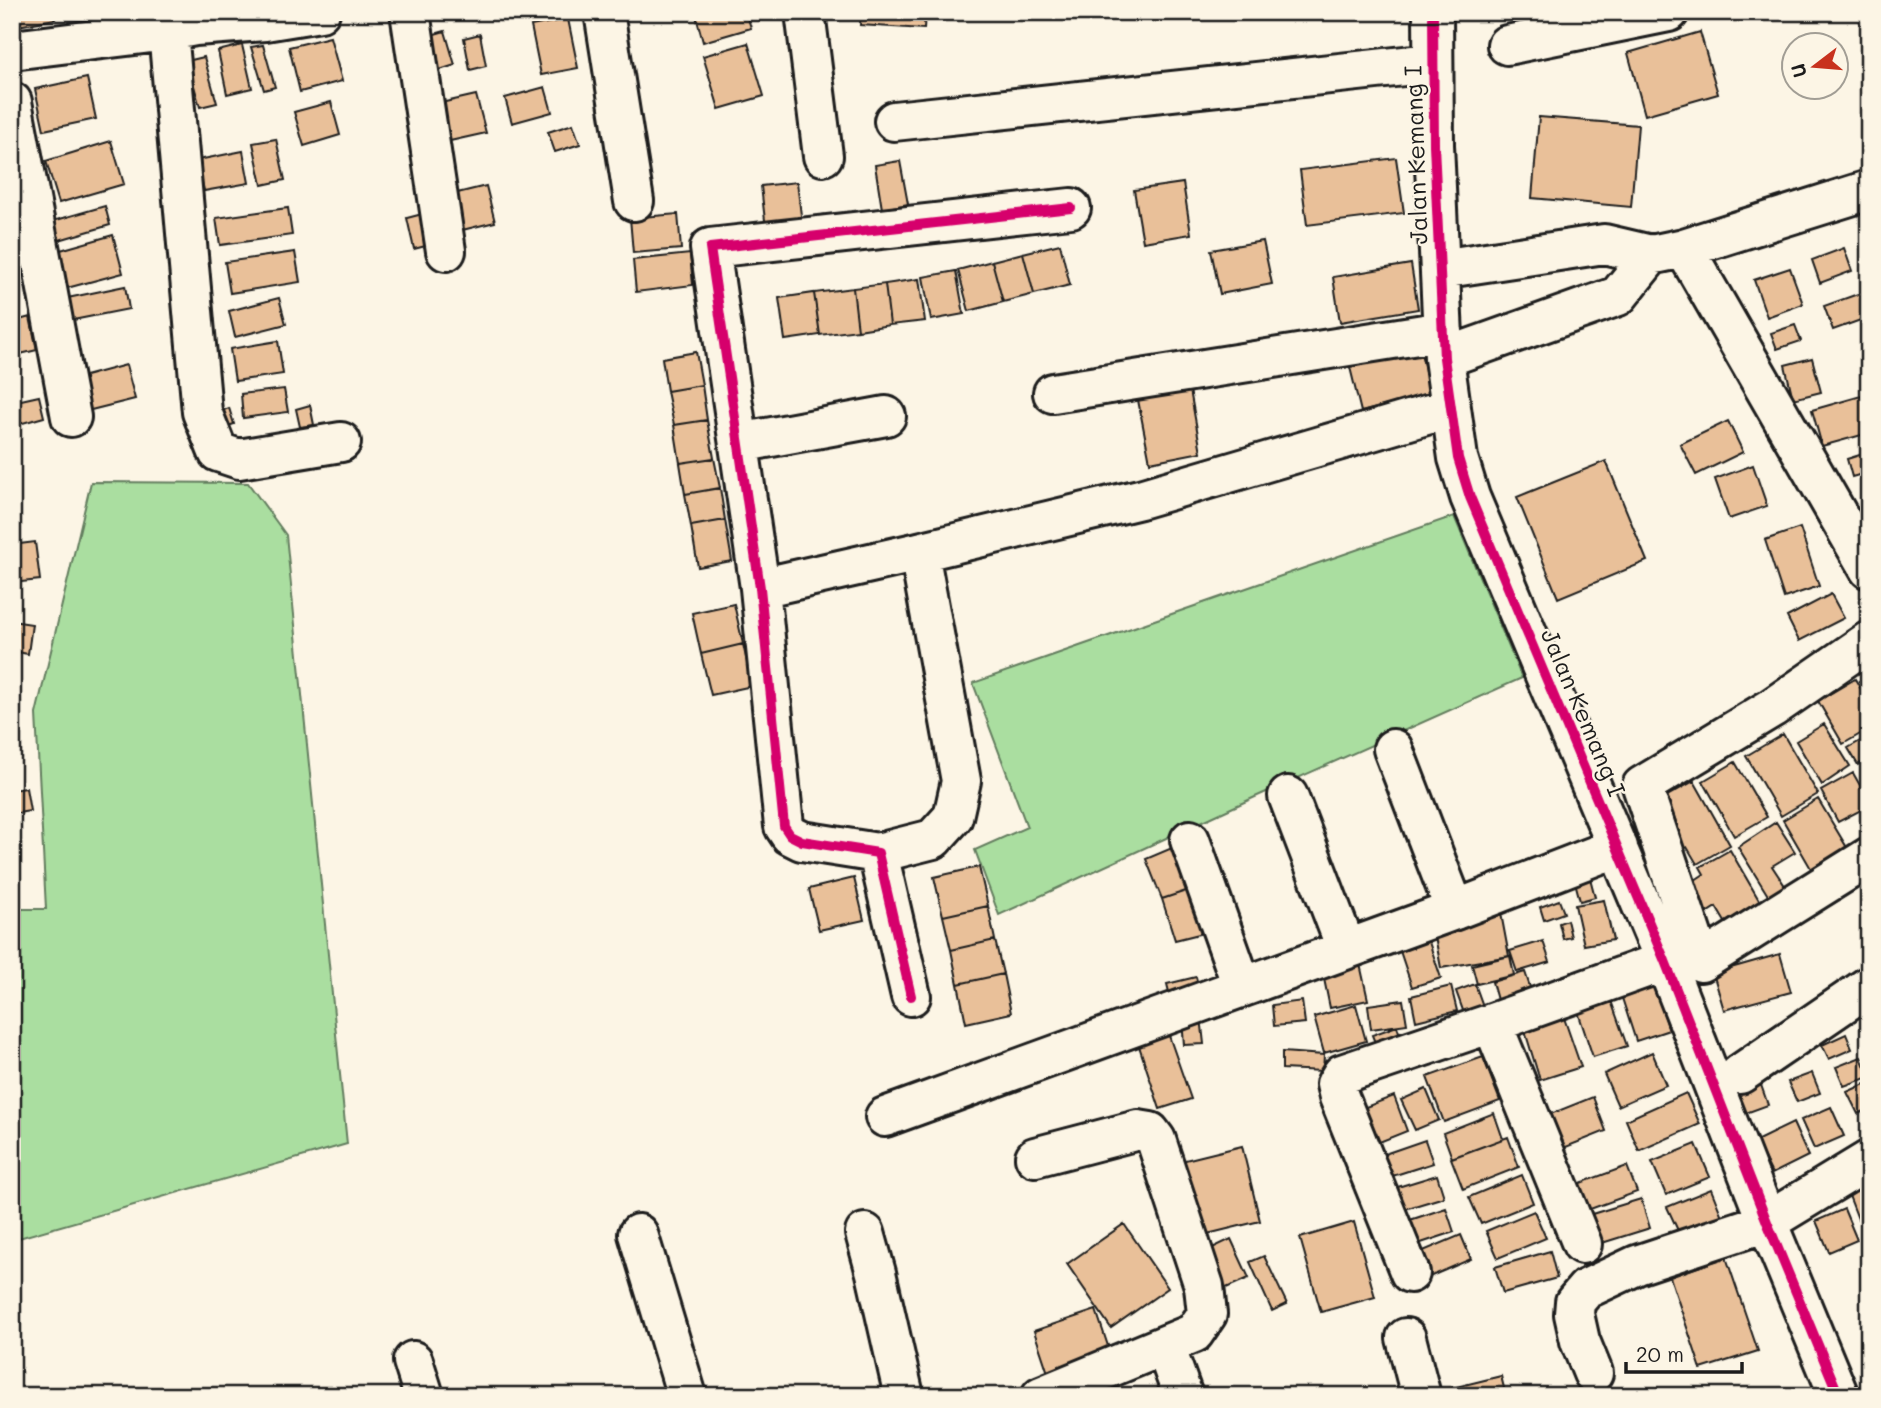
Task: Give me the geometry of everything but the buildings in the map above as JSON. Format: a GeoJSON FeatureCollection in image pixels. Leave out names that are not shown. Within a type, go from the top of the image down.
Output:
{"type":"FeatureCollection","features":[{"type":"Feature","properties":{"kind":"street"},"geometry":{"type":"LineString","coordinates":[[12,50],[167,22],[195,26],[265,21],[320,12]]}},
{"type":"Feature","properties":{"kind":"street"},"geometry":{"type":"LineString","coordinates":[[410,12],[446,251]]}},
{"type":"Feature","properties":{"kind":"street"},"geometry":{"type":"LineString","coordinates":[[604,12],[634,201]]}},
{"type":"Feature","properties":{"kind":"street"},"geometry":{"type":"LineString","coordinates":[[804,12],[823,156]]}},
{"type":"Feature","properties":{"kind":"street","name":"Jalan Kemang I"},"geometry":{"type":"LineString","coordinates":[[1433,12],[1432,63],[1443,345],[1458,458],[1470,497],[1665,961],[1839,1396]]}},
{"type":"Feature","properties":{"kind":"street"},"geometry":{"type":"LineString","coordinates":[[1507,45],[1669,12]]}},
{"type":"Feature","properties":{"kind":"street"},"geometry":{"type":"LineString","coordinates":[[167,22],[202,412],[218,452],[239,459],[341,442]]}},
{"type":"Feature","properties":{"kind":"street"},"geometry":{"type":"LineString","coordinates":[[894,121],[1432,63]]}},
{"type":"Feature","properties":{"kind":"street"},"geometry":{"type":"LineString","coordinates":[[12,102],[71,416]]}},
{"type":"Feature","properties":{"kind":"street"},"geometry":{"type":"LineString","coordinates":[[1440,269],[1604,244],[1668,251],[1869,190]]}},
{"type":"Feature","properties":{"kind":"street"},"geometry":{"type":"LineString","coordinates":[[919,552],[961,781],[953,817],[933,839],[878,853],[802,841],[790,835],[784,826],[760,588],[710,248],[1071,208]]}},
{"type":"Feature","properties":{"kind":"street"},"geometry":{"type":"LineString","coordinates":[[1054,393],[1443,345],[1618,296],[1668,251]]}},
{"type":"Feature","properties":{"kind":"street"},"geometry":{"type":"LineString","coordinates":[[1668,251],[1869,569]]}},
{"type":"Feature","properties":{"kind":"street"},"geometry":{"type":"LineString","coordinates":[[760,588],[1140,499],[1450,408]]}},
{"type":"Feature","properties":{"kind":"street"},"geometry":{"type":"LineString","coordinates":[[739,443],[886,416]]}},
{"type":"Feature","properties":{"kind":"street"},"geometry":{"type":"LineString","coordinates":[[1869,641],[1772,708],[1642,786],[1701,962],[1869,857]]}},
{"type":"Feature","properties":{"kind":"street"},"geometry":{"type":"LineString","coordinates":[[1393,749],[1455,910]]}},
{"type":"Feature","properties":{"kind":"street"},"geometry":{"type":"LineString","coordinates":[[1288,796],[1346,948]]}},
{"type":"Feature","properties":{"kind":"street"},"geometry":{"type":"LineString","coordinates":[[1190,840],[1242,986]]}},
{"type":"Feature","properties":{"kind":"street"},"geometry":{"type":"LineString","coordinates":[[885,1117],[1455,910],[1618,847]]}},
{"type":"Feature","properties":{"kind":"street"},"geometry":{"type":"LineString","coordinates":[[878,853],[911,996]]}},
{"type":"Feature","properties":{"kind":"street"},"geometry":{"type":"LineString","coordinates":[[1409,1273],[1339,1097],[1336,1084],[1342,1074],[1665,961]]}},
{"type":"Feature","properties":{"kind":"street"},"geometry":{"type":"LineString","coordinates":[[1740,1074],[1869,986]]}},
{"type":"Feature","properties":{"kind":"street"},"geometry":{"type":"LineString","coordinates":[[1492,1023],[1582,1244]]}},
{"type":"Feature","properties":{"kind":"street"},"geometry":{"type":"LineString","coordinates":[[1035,1157],[1138,1130],[1150,1132],[1156,1140],[1204,1286],[1207,1314],[1194,1333],[1041,1396]]}},
{"type":"Feature","properties":{"kind":"street"},"geometry":{"type":"LineString","coordinates":[[1593,1373],[1580,1341],[1574,1314],[1575,1303],[1586,1289],[1637,1265],[1768,1222],[1869,1160]]}},
{"type":"Feature","properties":{"kind":"street"},"geometry":{"type":"LineString","coordinates":[[865,1233],[904,1396]]}},
{"type":"Feature","properties":{"kind":"street"},"geometry":{"type":"LineString","coordinates":[[638,1234],[687,1396]]}},
{"type":"Feature","properties":{"kind":"street"},"geometry":{"type":"LineString","coordinates":[[1406,1338],[1421,1396]]}},
{"type":"Feature","properties":{"kind":"street"},"geometry":{"type":"LineString","coordinates":[[1165,1346],[1183,1396]]}},
{"type":"Feature","properties":{"kind":"green space"},"geometry":{"type":"Polygon","coordinates":[[[91,482],[248,483],[286,535],[347,1144],[12,1240],[12,909],[46,909],[36,714],[91,482]]]}},
{"type":"Feature","properties":{"kind":"green space"},"geometry":{"type":"Polygon","coordinates":[[[1454,516],[1522,678],[999,915],[975,850],[1027,827],[973,683],[1454,516]]]}},
{"type":"Feature","properties":{"kind":"cycle path"},"geometry":{"type":"LineString","coordinates":[[1433,12],[1434,145],[1444,358],[1458,458],[1470,497],[1665,961],[1767,1222],[1839,1396]]}},
{"type":"Feature","properties":{"kind":"cycle path"},"geometry":{"type":"LineString","coordinates":[[911,996],[878,853],[802,841],[790,835],[784,826],[760,588],[710,248],[1071,208]]}}]}
